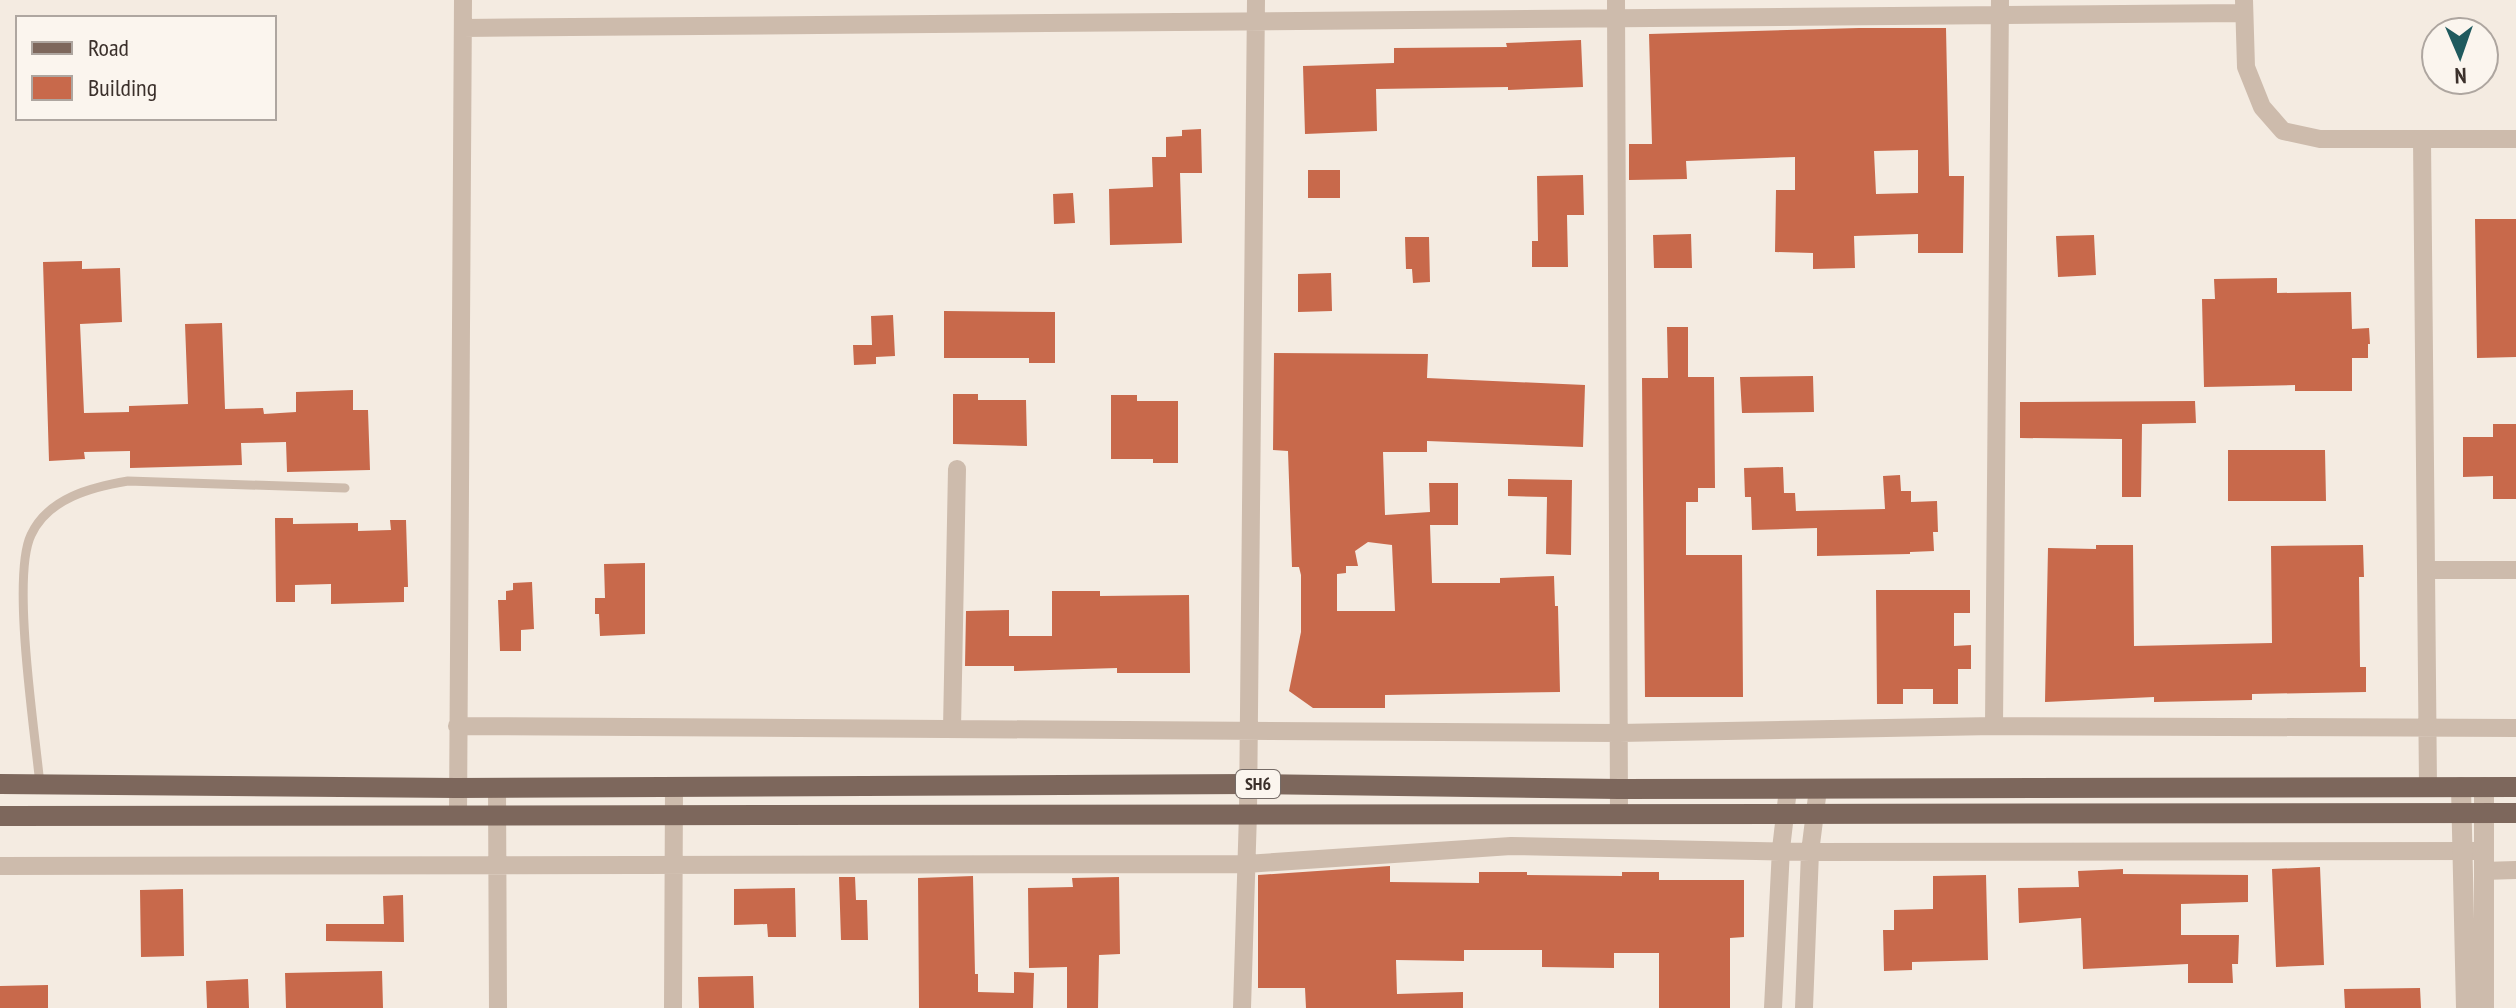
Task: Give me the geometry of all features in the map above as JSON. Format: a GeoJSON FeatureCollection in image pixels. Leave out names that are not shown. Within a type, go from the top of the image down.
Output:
{"type":"FeatureCollection","features":[{"type":"Feature","properties":{"kind":"main road","name":"SH6"},"geometry":{"type":"LineString","coordinates":[[0,784],[456,788],[1248,784],[1619,789],[2516,787]]}},
{"type":"Feature","properties":{"kind":"main road","name":"SH6"},"geometry":{"type":"LineString","coordinates":[[0,816],[2516,813]]}},
{"type":"Feature","properties":{"kind":"street"},"geometry":{"type":"LineString","coordinates":[[458,815],[463,0]]}},
{"type":"Feature","properties":{"kind":"street"},"geometry":{"type":"LineString","coordinates":[[1242,1008],[1248,813],[1256,0]]}},
{"type":"Feature","properties":{"kind":"street"},"geometry":{"type":"LineString","coordinates":[[463,28],[1256,21],[1616,9],[2244,6],[2246,67],[2262,107],[2283,131],[2320,139],[2516,139]]}},
{"type":"Feature","properties":{"kind":"street"},"geometry":{"type":"LineString","coordinates":[[1994,726],[2000,8]]}},
{"type":"Feature","properties":{"kind":"street"},"geometry":{"type":"LineString","coordinates":[[1616,9],[1619,814]]}},
{"type":"Feature","properties":{"kind":"street"},"geometry":{"type":"LineString","coordinates":[[2422,139],[2428,787]]}},
{"type":"Feature","properties":{"kind":"street"},"geometry":{"type":"LineString","coordinates":[[952,729],[957,469]]}},
{"type":"Feature","properties":{"kind":"street"},"geometry":{"type":"LineString","coordinates":[[2426,570],[2516,570]]}},
{"type":"Feature","properties":{"kind":"street"},"geometry":{"type":"LineString","coordinates":[[457,726],[1619,733],[1994,726],[2516,728]]}},
{"type":"Feature","properties":{"kind":"street"},"geometry":{"type":"LineString","coordinates":[[673,1008],[674,787]]}},
{"type":"Feature","properties":{"kind":"street"},"geometry":{"type":"LineString","coordinates":[[2461,787],[2466,1008]]}},
{"type":"Feature","properties":{"kind":"street"},"geometry":{"type":"LineString","coordinates":[[2484,787],[2484,1008]]}},
{"type":"Feature","properties":{"kind":"street"},"geometry":{"type":"LineString","coordinates":[[497,788],[498,1008]]}},
{"type":"Feature","properties":{"kind":"street"},"geometry":{"type":"LineString","coordinates":[[1773,1008],[1781,849],[1788,789]]}},
{"type":"Feature","properties":{"kind":"street"},"geometry":{"type":"LineString","coordinates":[[1804,1008],[1810,852],[1818,789]]}},
{"type":"Feature","properties":{"kind":"street"},"geometry":{"type":"LineString","coordinates":[[0,866],[1246,864],[1511,846],[1781,849],[1810,852],[2461,852],[2516,870]]}},
{"type":"Feature","properties":{"kind":"lane"},"geometry":{"type":"LineString","coordinates":[[40,785],[24,610],[24,565],[30,536],[45,515],[68,498],[93,487],[128,481],[345,488]]}},
{"type":"Feature","properties":{"kind":"building"},"geometry":{"type":"Polygon","coordinates":[[[1946,28],[1949,176],[1964,176],[1963,253],[1918,253],[1918,234],[1854,236],[1855,268],[1813,269],[1813,253],[1775,252],[1776,190],[1795,190],[1795,157],[1686,161],[1687,179],[1629,180],[1629,144],[1652,144],[1649,34],[1946,28]],[[1918,150],[1874,151],[1876,194],[1918,193],[1918,150]]]}},
{"type":"Feature","properties":{"kind":"building"},"geometry":{"type":"Polygon","coordinates":[[[1581,40],[1583,87],[1376,89],[1377,131],[1305,134],[1303,66],[1394,63],[1394,48],[1507,47],[1506,43],[1581,40]]]}},
{"type":"Feature","properties":{"kind":"building"},"geometry":{"type":"Polygon","coordinates":[[[1201,129],[1202,173],[1180,173],[1182,243],[1110,245],[1109,189],[1153,187],[1152,157],[1166,157],[1166,137],[1182,136],[1182,130],[1201,129]]]}},
{"type":"Feature","properties":{"kind":"building"},"geometry":{"type":"Polygon","coordinates":[[[1308,170],[1340,170],[1340,198],[1308,198],[1308,170]]]}},
{"type":"Feature","properties":{"kind":"building"},"geometry":{"type":"Polygon","coordinates":[[[1583,175],[1584,215],[1567,215],[1568,267],[1532,267],[1532,241],[1538,241],[1537,176],[1583,175]]]}},
{"type":"Feature","properties":{"kind":"building"},"geometry":{"type":"Polygon","coordinates":[[[1073,193],[1075,223],[1054,224],[1053,194],[1073,193]]]}},
{"type":"Feature","properties":{"kind":"building"},"geometry":{"type":"Polygon","coordinates":[[[2475,219],[2516,219],[2516,357],[2477,358],[2475,219]]]}},
{"type":"Feature","properties":{"kind":"building"},"geometry":{"type":"Polygon","coordinates":[[[1691,234],[1692,268],[1654,268],[1653,235],[1691,234]]]}},
{"type":"Feature","properties":{"kind":"building"},"geometry":{"type":"Polygon","coordinates":[[[2094,235],[2096,275],[2058,277],[2056,236],[2094,235]]]}},
{"type":"Feature","properties":{"kind":"building"},"geometry":{"type":"Polygon","coordinates":[[[1405,237],[1429,237],[1430,282],[1413,283],[1412,269],[1406,269],[1405,237]]]}},
{"type":"Feature","properties":{"kind":"building"},"geometry":{"type":"Polygon","coordinates":[[[82,261],[82,269],[120,268],[122,322],[80,324],[84,413],[129,412],[129,406],[188,404],[185,324],[222,323],[225,409],[263,408],[264,414],[296,412],[296,392],[353,390],[353,410],[368,410],[370,470],[287,472],[286,442],[241,443],[242,465],[130,468],[130,451],[84,452],[85,459],[49,461],[43,262],[82,261]]]}},
{"type":"Feature","properties":{"kind":"building"},"geometry":{"type":"Polygon","coordinates":[[[1331,273],[1332,311],[1298,312],[1298,274],[1331,273]]]}},
{"type":"Feature","properties":{"kind":"building"},"geometry":{"type":"Polygon","coordinates":[[[2277,278],[2277,293],[2351,292],[2352,329],[2369,328],[2370,344],[2368,358],[2352,358],[2352,391],[2295,391],[2295,385],[2204,387],[2202,299],[2215,299],[2214,279],[2277,278]]]}},
{"type":"Feature","properties":{"kind":"building"},"geometry":{"type":"Polygon","coordinates":[[[944,311],[1055,312],[1055,363],[1029,363],[1029,358],[944,358],[944,311]]]}},
{"type":"Feature","properties":{"kind":"building"},"geometry":{"type":"Polygon","coordinates":[[[893,315],[895,356],[876,357],[876,364],[854,365],[853,345],[872,345],[871,316],[893,315]]]}},
{"type":"Feature","properties":{"kind":"building"},"geometry":{"type":"Polygon","coordinates":[[[1667,327],[1688,327],[1688,377],[1714,377],[1715,488],[1698,488],[1698,502],[1686,502],[1686,555],[1742,555],[1743,697],[1645,697],[1642,378],[1668,378],[1667,327]]]}},
{"type":"Feature","properties":{"kind":"building"},"geometry":{"type":"Polygon","coordinates":[[[1274,353],[1428,354],[1427,378],[1585,385],[1583,447],[1427,441],[1427,452],[1383,452],[1385,515],[1430,512],[1429,483],[1458,483],[1458,525],[1430,525],[1432,583],[1500,583],[1500,578],[1554,576],[1555,606],[1558,606],[1560,692],[1385,695],[1385,708],[1313,708],[1289,691],[1301,632],[1301,575],[1299,567],[1292,567],[1288,451],[1273,450],[1274,353]],[[1368,542],[1355,551],[1358,566],[1346,566],[1346,573],[1337,574],[1337,611],[1395,611],[1392,545],[1368,542]]]}},
{"type":"Feature","properties":{"kind":"building"},"geometry":{"type":"Polygon","coordinates":[[[1813,376],[1814,412],[1742,413],[1740,377],[1813,376]]]}},
{"type":"Feature","properties":{"kind":"building"},"geometry":{"type":"Polygon","coordinates":[[[953,394],[978,394],[978,400],[1026,400],[1027,446],[953,444],[953,394]]]}},
{"type":"Feature","properties":{"kind":"building"},"geometry":{"type":"Polygon","coordinates":[[[1111,395],[1137,395],[1137,401],[1178,401],[1178,463],[1153,463],[1153,459],[1111,459],[1111,395]]]}},
{"type":"Feature","properties":{"kind":"building"},"geometry":{"type":"Polygon","coordinates":[[[2195,401],[2196,423],[2142,424],[2141,497],[2122,497],[2122,439],[2020,438],[2020,402],[2195,401]]]}},
{"type":"Feature","properties":{"kind":"building"},"geometry":{"type":"Polygon","coordinates":[[[2493,424],[2516,424],[2516,499],[2493,499],[2493,476],[2463,477],[2463,437],[2493,437],[2493,424]]]}},
{"type":"Feature","properties":{"kind":"building"},"geometry":{"type":"Polygon","coordinates":[[[2228,450],[2325,450],[2326,501],[2228,501],[2228,450]]]}},
{"type":"Feature","properties":{"kind":"building"},"geometry":{"type":"Polygon","coordinates":[[[1783,467],[1784,493],[1795,493],[1796,511],[1885,509],[1883,476],[1900,475],[1901,491],[1911,491],[1911,502],[1937,501],[1938,532],[1933,532],[1934,551],[1817,556],[1817,528],[1752,530],[1751,497],[1745,497],[1744,468],[1783,467]]]}},
{"type":"Feature","properties":{"kind":"building"},"geometry":{"type":"Polygon","coordinates":[[[1508,479],[1572,480],[1571,555],[1546,554],[1547,497],[1508,496],[1508,479]]]}},
{"type":"Feature","properties":{"kind":"building"},"geometry":{"type":"Polygon","coordinates":[[[275,518],[293,518],[293,524],[358,523],[358,531],[391,530],[390,520],[406,520],[408,587],[404,587],[404,602],[331,604],[331,584],[295,585],[295,602],[276,602],[275,518]]]}},
{"type":"Feature","properties":{"kind":"building"},"geometry":{"type":"Polygon","coordinates":[[[2096,545],[2133,545],[2134,646],[2272,643],[2271,546],[2363,545],[2364,577],[2359,577],[2360,667],[2366,667],[2366,692],[2252,694],[2252,700],[2154,702],[2154,697],[2045,702],[2048,548],[2096,549],[2096,545]]]}},
{"type":"Feature","properties":{"kind":"building"},"geometry":{"type":"Polygon","coordinates":[[[645,563],[645,634],[600,636],[595,598],[605,598],[604,564],[645,563]]]}},
{"type":"Feature","properties":{"kind":"building"},"geometry":{"type":"Polygon","coordinates":[[[532,582],[534,629],[521,630],[521,651],[500,651],[498,600],[506,600],[506,591],[513,590],[513,583],[532,582]]]}},
{"type":"Feature","properties":{"kind":"building"},"geometry":{"type":"Polygon","coordinates":[[[1876,590],[1970,590],[1970,613],[1954,613],[1954,646],[1971,645],[1971,669],[1958,669],[1958,704],[1933,704],[1933,689],[1903,689],[1903,704],[1877,704],[1876,590]]]}},
{"type":"Feature","properties":{"kind":"building"},"geometry":{"type":"Polygon","coordinates":[[[1052,591],[1100,591],[1100,596],[1189,595],[1190,673],[1117,673],[1117,668],[1014,671],[1014,666],[965,666],[966,611],[1009,610],[1009,636],[1052,636],[1052,591]]]}},
{"type":"Feature","properties":{"kind":"building"},"geometry":{"type":"Polygon","coordinates":[[[1390,866],[1390,882],[1479,883],[1479,872],[1622,876],[1622,872],[1659,872],[1659,880],[1744,880],[1744,937],[1730,938],[1730,1008],[1659,1008],[1659,953],[1614,953],[1614,968],[1542,967],[1542,950],[1464,950],[1464,961],[1396,960],[1397,994],[1463,992],[1463,1008],[1306,1008],[1305,988],[1258,988],[1258,875],[1390,866]]]}},
{"type":"Feature","properties":{"kind":"building"},"geometry":{"type":"Polygon","coordinates":[[[2320,867],[2324,965],[2276,967],[2272,869],[2320,867]]]}},
{"type":"Feature","properties":{"kind":"building"},"geometry":{"type":"Polygon","coordinates":[[[2123,869],[2123,874],[2248,875],[2248,902],[2181,904],[2181,935],[2239,935],[2238,964],[2232,964],[2233,983],[2188,983],[2188,964],[2083,969],[2081,918],[2019,923],[2018,888],[2079,887],[2078,871],[2123,869]]]}},
{"type":"Feature","properties":{"kind":"building"},"geometry":{"type":"Polygon","coordinates":[[[1986,875],[1988,960],[1912,962],[1912,970],[1884,971],[1883,930],[1894,930],[1894,910],[1933,909],[1933,876],[1986,875]]]}},
{"type":"Feature","properties":{"kind":"building"},"geometry":{"type":"Polygon","coordinates":[[[973,876],[978,992],[1014,993],[1014,972],[1034,973],[1033,1008],[919,1008],[918,878],[973,876]]]}},
{"type":"Feature","properties":{"kind":"building"},"geometry":{"type":"Polygon","coordinates":[[[839,877],[855,877],[856,900],[867,900],[868,940],[841,940],[839,877]]]}},
{"type":"Feature","properties":{"kind":"building"},"geometry":{"type":"Polygon","coordinates":[[[1119,877],[1120,954],[1099,955],[1098,1008],[1067,1008],[1067,967],[1029,968],[1028,888],[1073,887],[1072,878],[1119,877]]]}},
{"type":"Feature","properties":{"kind":"building"},"geometry":{"type":"Polygon","coordinates":[[[795,888],[796,937],[768,937],[767,924],[734,925],[734,889],[795,888]]]}},
{"type":"Feature","properties":{"kind":"building"},"geometry":{"type":"Polygon","coordinates":[[[183,889],[184,956],[141,957],[140,890],[183,889]]]}},
{"type":"Feature","properties":{"kind":"building"},"geometry":{"type":"Polygon","coordinates":[[[403,895],[404,942],[326,941],[326,924],[384,924],[383,896],[403,895]]]}},
{"type":"Feature","properties":{"kind":"building"},"geometry":{"type":"Polygon","coordinates":[[[382,971],[383,1008],[286,1008],[285,973],[382,971]]]}},
{"type":"Feature","properties":{"kind":"building"},"geometry":{"type":"Polygon","coordinates":[[[753,976],[754,1008],[699,1008],[698,977],[753,976]]]}},
{"type":"Feature","properties":{"kind":"building"},"geometry":{"type":"Polygon","coordinates":[[[248,979],[249,1008],[207,1008],[206,981],[248,979]]]}},
{"type":"Feature","properties":{"kind":"building"},"geometry":{"type":"Polygon","coordinates":[[[48,985],[48,1008],[0,1008],[0,986],[48,985]]]}},
{"type":"Feature","properties":{"kind":"building"},"geometry":{"type":"Polygon","coordinates":[[[2420,988],[2421,1008],[2345,1008],[2344,989],[2420,988]]]}}]}
